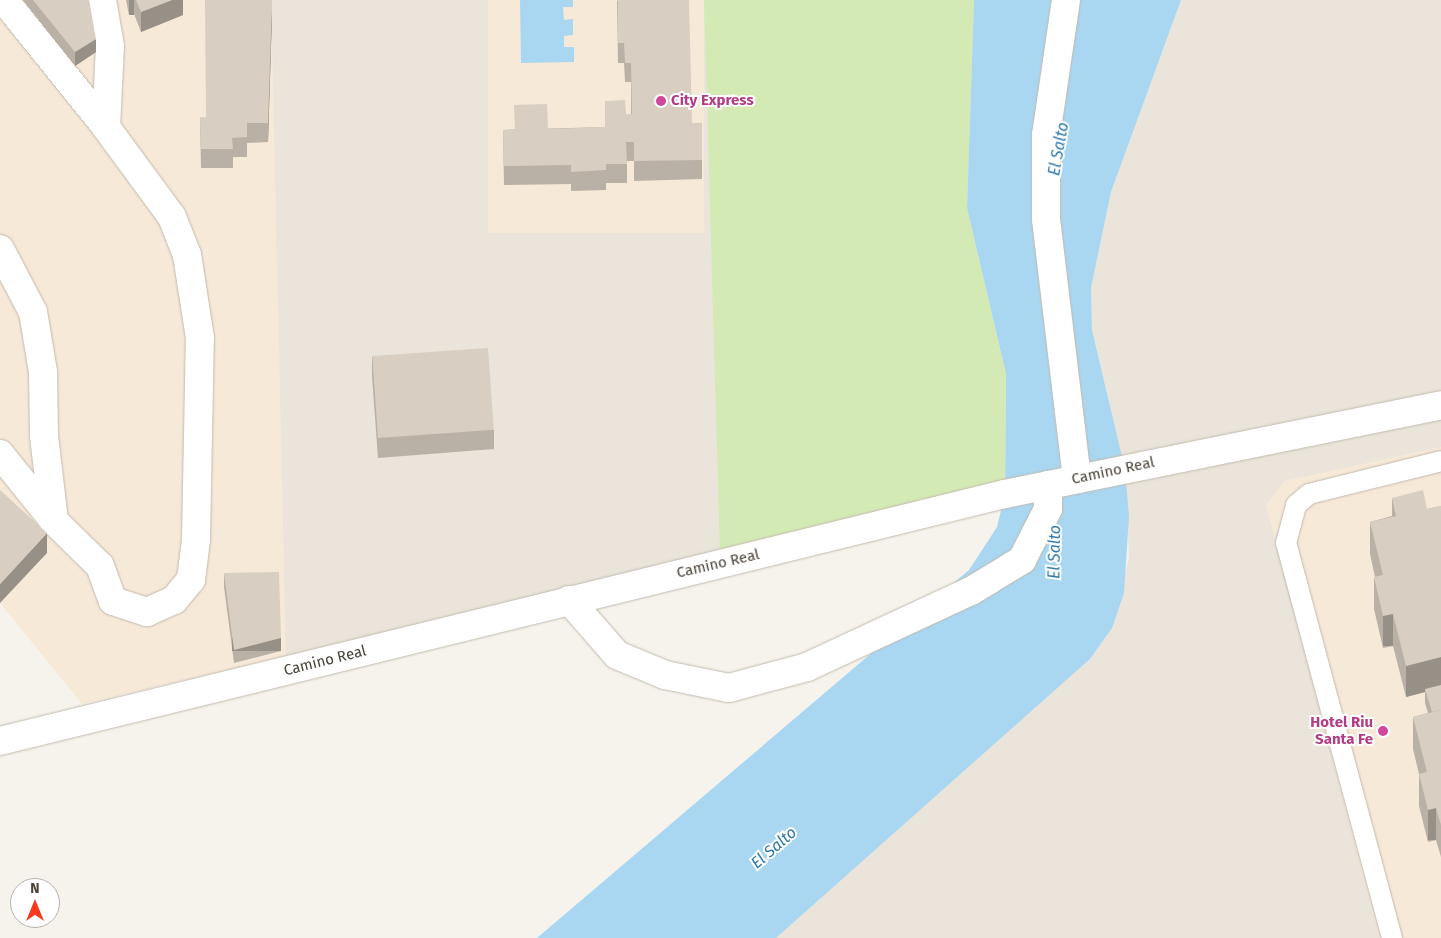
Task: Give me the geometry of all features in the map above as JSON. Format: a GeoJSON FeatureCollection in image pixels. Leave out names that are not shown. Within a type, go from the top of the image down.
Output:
{"type":"FeatureCollection","features":[{"type":"Feature","properties":{"kind":"street"},"geometry":{"type":"LineString","coordinates":[[0,454],[54,521],[100,566],[113,601],[147,612],[174,600],[190,580],[196,540],[200,338],[187,255],[172,217],[106,127],[4,0]]}},
{"type":"Feature","properties":{"kind":"street"},"geometry":{"type":"LineString","coordinates":[[102,0],[110,46],[106,127]]}},
{"type":"Feature","properties":{"kind":"street"},"geometry":{"type":"LineString","coordinates":[[1066,0],[1046,135],[1046,219],[1077,479]]}},
{"type":"Feature","properties":{"kind":"street"},"geometry":{"type":"LineString","coordinates":[[0,249],[33,312],[43,372],[44,436],[54,521]]}},
{"type":"Feature","properties":{"kind":"street","name":"Camino Real"},"geometry":{"type":"LineString","coordinates":[[0,741],[569,600],[1048,485],[1441,405]]}},
{"type":"Feature","properties":{"kind":"street"},"geometry":{"type":"LineString","coordinates":[[569,600],[617,655],[665,675],[729,688],[807,667],[972,591],[1022,560],[1048,509],[1048,485]]}},
{"type":"Feature","properties":{"kind":"lane"},"geometry":{"type":"LineString","coordinates":[[1392,938],[1286,543],[1296,505],[1309,494],[1441,461]]}},
{"type":"Feature","properties":{"kind":"shaded area"},"geometry":{"type":"Polygon","coordinates":[[[0,0],[974,0],[967,208],[720,553],[82,704],[0,0]]]}},
{"type":"Feature","properties":{"kind":"shaded area"},"geometry":{"type":"Polygon","coordinates":[[[0,0],[271,0],[286,656],[82,704],[0,603],[0,0]]]}},
{"type":"Feature","properties":{"kind":"shaded area"},"geometry":{"type":"Polygon","coordinates":[[[488,0],[704,0],[704,233],[488,233],[488,0]]]}},
{"type":"Feature","properties":{"kind":"shaded area"},"geometry":{"type":"Polygon","coordinates":[[[1181,0],[1441,0],[1441,938],[776,938],[1090,659],[1112,628],[1129,557],[1125,469],[1092,330],[1091,288],[1111,192],[1181,0]]]}},
{"type":"Feature","properties":{"kind":"shaded area","name":"Hotel Riu Santa Fe"},"geometry":{"type":"Polygon","coordinates":[[[1441,447],[1441,938],[1379,938],[1266,505],[1284,481],[1441,447]]]}},
{"type":"Feature","properties":{"kind":"green space"},"geometry":{"type":"Polygon","coordinates":[[[704,0],[974,0],[967,208],[1006,374],[1005,489],[720,553],[704,0]]]}},
{"type":"Feature","properties":{"kind":"water"},"geometry":{"type":"Polygon","coordinates":[[[520,0],[573,0],[573,7],[563,7],[564,20],[573,19],[573,35],[564,36],[564,47],[574,47],[574,62],[521,63],[520,0]]]}},
{"type":"Feature","properties":{"kind":"water","name":"El Salto"},"geometry":{"type":"Polygon","coordinates":[[[974,0],[1181,0],[1111,192],[1091,288],[1092,330],[1125,469],[1129,517],[1124,593],[1112,628],[1090,659],[776,938],[537,938],[969,570],[997,527],[1005,494],[1006,374],[967,208],[974,0]]]}},
{"type":"Feature","properties":{"kind":"building"},"geometry":{"type":"Polygon","coordinates":[[[33,0],[89,0],[96,39],[75,52],[33,0]]]}},
{"type":"Feature","properties":{"kind":"building"},"geometry":{"type":"Polygon","coordinates":[[[136,0],[172,0],[141,12],[136,0]]]}},
{"type":"Feature","properties":{"kind":"building"},"geometry":{"type":"Polygon","coordinates":[[[205,0],[272,0],[268,123],[247,123],[247,137],[232,138],[233,149],[201,149],[200,117],[206,117],[205,0]]]}},
{"type":"Feature","properties":{"kind":"building","name":"City Express"},"geometry":{"type":"Polygon","coordinates":[[[618,0],[689,0],[692,123],[702,123],[702,160],[634,161],[634,142],[626,142],[627,164],[606,164],[606,170],[571,172],[571,165],[504,166],[503,130],[515,129],[514,105],[547,104],[548,129],[605,127],[605,101],[625,100],[626,114],[632,114],[631,63],[625,63],[624,43],[618,43],[618,0]]]}},
{"type":"Feature","properties":{"kind":"building"},"geometry":{"type":"Polygon","coordinates":[[[488,348],[494,430],[378,438],[372,356],[488,348]]]}},
{"type":"Feature","properties":{"kind":"building"},"geometry":{"type":"Polygon","coordinates":[[[0,490],[47,533],[0,584],[0,490]]]}},
{"type":"Feature","properties":{"kind":"building"},"geometry":{"type":"Polygon","coordinates":[[[1423,490],[1427,509],[1441,506],[1441,657],[1406,666],[1393,614],[1383,616],[1374,577],[1383,575],[1370,522],[1396,516],[1392,498],[1423,490]]]}},
{"type":"Feature","properties":{"kind":"building"},"geometry":{"type":"Polygon","coordinates":[[[279,572],[281,638],[234,650],[224,573],[279,572]]]}},
{"type":"Feature","properties":{"kind":"building"},"geometry":{"type":"Polygon","coordinates":[[[1441,685],[1441,710],[1432,712],[1425,689],[1441,685]]]}},
{"type":"Feature","properties":{"kind":"building"},"geometry":{"type":"Polygon","coordinates":[[[1441,710],[1441,825],[1436,808],[1428,810],[1419,774],[1427,772],[1413,717],[1441,710]]]}},
{"type":"Feature","properties":{"kind":"place","name":"City Express"},"geometry":{"type":"Point","coordinates":[661,101]}},
{"type":"Feature","properties":{"kind":"place","name":"Hotel Riu Santa Fe"},"geometry":{"type":"Point","coordinates":[1383,731]}}]}
